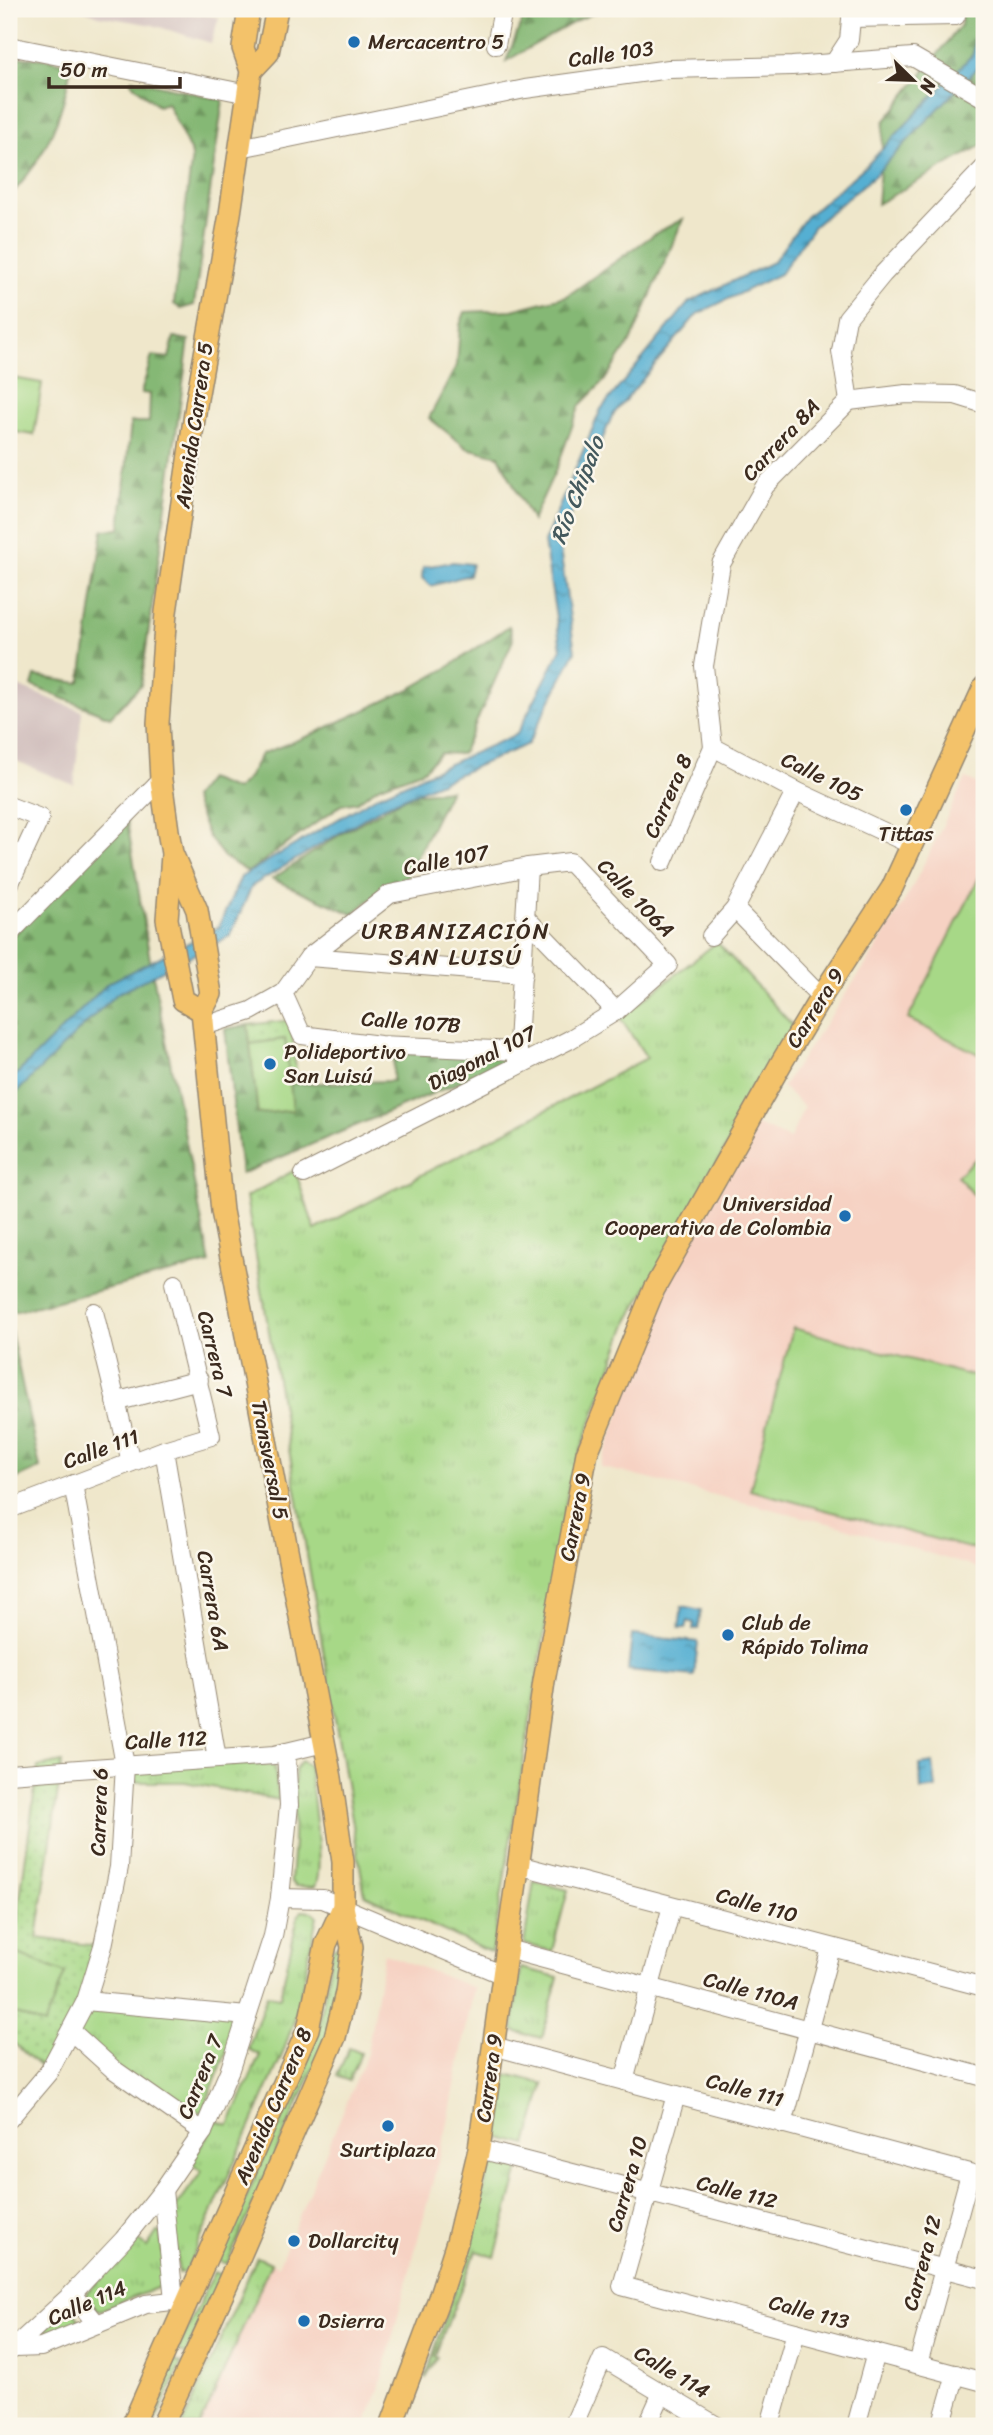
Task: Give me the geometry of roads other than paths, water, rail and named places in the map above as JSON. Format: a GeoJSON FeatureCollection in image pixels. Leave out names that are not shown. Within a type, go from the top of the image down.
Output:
{"type":"FeatureCollection","features":[{"type":"Feature","properties":{"kind":"main road","name":"Avenida Carrera 5"},"geometry":{"type":"LineString","coordinates":[[161,780],[158,723],[166,612],[197,398],[248,94],[251,71],[243,48],[249,9]]}},
{"type":"Feature","properties":{"kind":"main road","name":"Avenida Carrera 5"},"geometry":{"type":"LineString","coordinates":[[251,71],[268,53],[277,9]]}},
{"type":"Feature","properties":{"kind":"main road","name":"Carrera 9"},"geometry":{"type":"LineString","coordinates":[[391,2426],[457,2242],[479,2149],[544,1682],[587,1452],[654,1289],[821,997],[892,888],[984,687]]}},
{"type":"Feature","properties":{"kind":"main road","name":"Transversal 5"},"geometry":{"type":"LineString","coordinates":[[161,780],[172,853],[197,910],[222,1211],[324,1743],[343,1861],[343,1907]]}},
{"type":"Feature","properties":{"kind":"main road","name":"Transversal 5"},"geometry":{"type":"LineString","coordinates":[[172,853],[167,919],[183,1000],[206,1010]]}},
{"type":"Feature","properties":{"kind":"main road","name":"Avenida Carrera 8"},"geometry":{"type":"LineString","coordinates":[[132,2426],[182,2300],[308,2029],[326,1944],[343,1907]]}},
{"type":"Feature","properties":{"kind":"main road","name":"Avenida Carrera 8"},"geometry":{"type":"LineString","coordinates":[[162,2426],[233,2272],[335,2037],[346,1993],[352,1947],[343,1907]]}},
{"type":"Feature","properties":{"kind":"street"},"geometry":{"type":"LineString","coordinates":[[496,45],[503,9]]}},
{"type":"Feature","properties":{"kind":"street"},"geometry":{"type":"LineString","coordinates":[[834,63],[849,40],[852,13],[956,13]]}},
{"type":"Feature","properties":{"kind":"street"},"geometry":{"type":"LineString","coordinates":[[9,46],[248,94]]}},
{"type":"Feature","properties":{"kind":"street","name":"Calle 103"},"geometry":{"type":"LineString","coordinates":[[240,148],[525,89],[669,69],[792,66],[913,57],[979,96]]}},
{"type":"Feature","properties":{"kind":"street","name":"Carrera 8A"},"geometry":{"type":"LineString","coordinates":[[713,747],[704,666],[721,565],[765,486],[849,401],[841,351],[847,318],[883,274],[984,168]]}},
{"type":"Feature","properties":{"kind":"street"},"geometry":{"type":"LineString","coordinates":[[849,401],[906,394],[955,395],[984,404]]}},
{"type":"Feature","properties":{"kind":"street","name":"Calle 105"},"geometry":{"type":"LineString","coordinates":[[713,747],[796,791],[912,845]]}},
{"type":"Feature","properties":{"kind":"street","name":"Carrera 8"},"geometry":{"type":"LineString","coordinates":[[663,862],[713,747]]}},
{"type":"Feature","properties":{"kind":"street"},"geometry":{"type":"LineString","coordinates":[[9,934],[161,780]]}},
{"type":"Feature","properties":{"kind":"street"},"geometry":{"type":"LineString","coordinates":[[711,936],[736,909],[796,791]]}},
{"type":"Feature","properties":{"kind":"street"},"geometry":{"type":"LineString","coordinates":[[9,806],[40,818],[9,885]]}},
{"type":"Feature","properties":{"kind":"street","name":"Calle 107"},"geometry":{"type":"LineString","coordinates":[[309,957],[390,894],[528,867],[570,862]]}},
{"type":"Feature","properties":{"kind":"street","name":"Calle 106A"},"geometry":{"type":"LineString","coordinates":[[570,862],[668,965]]}},
{"type":"Feature","properties":{"kind":"street"},"geometry":{"type":"LineString","coordinates":[[517,1059],[528,867]]}},
{"type":"Feature","properties":{"kind":"street"},"geometry":{"type":"LineString","coordinates":[[736,909],[821,997]]}},
{"type":"Feature","properties":{"kind":"street"},"geometry":{"type":"LineString","coordinates":[[526,918],[616,1011]]}},
{"type":"Feature","properties":{"kind":"street"},"geometry":{"type":"LineString","coordinates":[[206,1010],[251,1011],[283,993],[309,957],[523,974]]}},
{"type":"Feature","properties":{"kind":"street","name":"Diagonal 107"},"geometry":{"type":"LineString","coordinates":[[304,1174],[517,1059],[569,1040],[616,1011],[668,965]]}},
{"type":"Feature","properties":{"kind":"street","name":"Calle 107B"},"geometry":{"type":"LineString","coordinates":[[283,993],[302,1035],[517,1059]]}},
{"type":"Feature","properties":{"kind":"street","name":"Carrera 7"},"geometry":{"type":"LineString","coordinates":[[174,1283],[211,1436]]}},
{"type":"Feature","properties":{"kind":"street"},"geometry":{"type":"LineString","coordinates":[[93,1312],[131,1462]]}},
{"type":"Feature","properties":{"kind":"street"},"geometry":{"type":"LineString","coordinates":[[115,1402],[198,1380]]}},
{"type":"Feature","properties":{"kind":"street","name":"Calle 111"},"geometry":{"type":"LineString","coordinates":[[9,1509],[164,1450],[211,1436]]}},
{"type":"Feature","properties":{"kind":"street","name":"Carrera 6A"},"geometry":{"type":"LineString","coordinates":[[164,1450],[217,1759]]}},
{"type":"Feature","properties":{"kind":"street","name":"Carrera 6"},"geometry":{"type":"LineString","coordinates":[[9,2119],[48,2073],[86,2001],[103,1946],[119,1867],[125,1765],[73,1484]]}},
{"type":"Feature","properties":{"kind":"street","name":"Calle 112"},"geometry":{"type":"LineString","coordinates":[[9,1774],[275,1755],[324,1743]]}},
{"type":"Feature","properties":{"kind":"street","name":"Carrera 7"},"geometry":{"type":"LineString","coordinates":[[11,2346],[72,2294],[123,2240],[163,2190],[203,2132],[230,2069],[270,1947],[280,1898],[289,1805],[286,1752]]}},
{"type":"Feature","properties":{"kind":"street","name":"Calle 110"},"geometry":{"type":"LineString","coordinates":[[518,1866],[984,1987]]}},
{"type":"Feature","properties":{"kind":"street"},"geometry":{"type":"LineString","coordinates":[[280,1898],[323,1899],[503,1975]]}},
{"type":"Feature","properties":{"kind":"street"},"geometry":{"type":"LineString","coordinates":[[624,2081],[672,1906]]}},
{"type":"Feature","properties":{"kind":"street"},"geometry":{"type":"LineString","coordinates":[[783,2124],[831,1948]]}},
{"type":"Feature","properties":{"kind":"street","name":"Calle 110A"},"geometry":{"type":"LineString","coordinates":[[507,1949],[984,2077]]}},
{"type":"Feature","properties":{"kind":"street"},"geometry":{"type":"LineString","coordinates":[[86,2001],[247,2016]]}},
{"type":"Feature","properties":{"kind":"street"},"geometry":{"type":"LineString","coordinates":[[71,2031],[113,2069],[203,2132]]}},
{"type":"Feature","properties":{"kind":"street","name":"Calle 111"},"geometry":{"type":"LineString","coordinates":[[493,2046],[977,2176]]}},
{"type":"Feature","properties":{"kind":"street","name":"Carrera 10"},"geometry":{"type":"LineString","coordinates":[[622,2286],[676,2095]]}},
{"type":"Feature","properties":{"kind":"street","name":"Calle 112"},"geometry":{"type":"LineString","coordinates":[[479,2149],[984,2279]]}},
{"type":"Feature","properties":{"kind":"street","name":"Carrera 12"},"geometry":{"type":"LineString","coordinates":[[918,2364],[944,2269],[977,2176]]}},
{"type":"Feature","properties":{"kind":"street"},"geometry":{"type":"LineString","coordinates":[[163,2190],[182,2300]]}},
{"type":"Feature","properties":{"kind":"street","name":"Calle 113"},"geometry":{"type":"LineString","coordinates":[[622,2286],[984,2382]]}},
{"type":"Feature","properties":{"kind":"street"},"geometry":{"type":"LineString","coordinates":[[72,2294],[97,2324]]}},
{"type":"Feature","properties":{"kind":"street","name":"Calle 114"},"geometry":{"type":"LineString","coordinates":[[11,2346],[41,2347],[146,2304],[182,2300]]}},
{"type":"Feature","properties":{"kind":"street"},"geometry":{"type":"LineString","coordinates":[[772,2418],[796,2332]]}},
{"type":"Feature","properties":{"kind":"street"},"geometry":{"type":"LineString","coordinates":[[856,2426],[876,2353]]}},
{"type":"Feature","properties":{"kind":"street","name":"Calle 114"},"geometry":{"type":"LineString","coordinates":[[573,2426],[603,2358],[717,2426]]}},
{"type":"Feature","properties":{"kind":"street"},"geometry":{"type":"LineString","coordinates":[[941,2426],[956,2374]]}},
{"type":"Feature","properties":{"kind":"street"},"geometry":{"type":"LineString","coordinates":[[647,2426],[662,2393]]}},
{"type":"Feature","properties":{"kind":"water","name":"Río Chipalo"},"geometry":{"type":"Polygon","coordinates":[[[978,9],[984,9],[984,61],[874,176],[814,226],[780,274],[697,314],[612,416],[559,543],[575,652],[528,744],[383,807],[252,886],[230,936],[116,994],[9,1100],[9,1082],[108,983],[218,928],[241,877],[377,796],[517,734],[561,649],[544,542],[601,409],[689,302],[773,262],[806,217],[867,165],[973,54],[978,9]]]}},
{"type":"Feature","properties":{"kind":"water"},"geometry":{"type":"Polygon","coordinates":[[[453,562],[472,564],[469,575],[431,586],[422,578],[423,567],[453,562]]]}},
{"type":"Feature","properties":{"kind":"water"},"geometry":{"type":"Polygon","coordinates":[[[682,1606],[701,1610],[698,1629],[693,1629],[694,1623],[688,1621],[686,1628],[679,1628],[682,1606]]]}},
{"type":"Feature","properties":{"kind":"water"},"geometry":{"type":"Polygon","coordinates":[[[632,1635],[698,1642],[694,1676],[628,1670],[632,1635]]]}},
{"type":"Feature","properties":{"kind":"water"},"geometry":{"type":"Polygon","coordinates":[[[933,1763],[936,1788],[921,1790],[920,1765],[933,1763]]]}},
{"type":"Feature","properties":{"kind":"place","name":"Mercacentro 5"},"geometry":{"type":"Point","coordinates":[354,42]}},
{"type":"Feature","properties":{"kind":"place","name":"Tittas"},"geometry":{"type":"Point","coordinates":[906,810]}},
{"type":"Feature","properties":{"kind":"place","name":"Polideportivo San Luisú"},"geometry":{"type":"Point","coordinates":[270,1064]}},
{"type":"Feature","properties":{"kind":"place","name":"Universidad Cooperativa de Colombia"},"geometry":{"type":"Point","coordinates":[845,1216]}},
{"type":"Feature","properties":{"kind":"place","name":"Club de Rápido Tolima"},"geometry":{"type":"Point","coordinates":[728,1635]}},
{"type":"Feature","properties":{"kind":"place","name":"Surtiplaza"},"geometry":{"type":"Point","coordinates":[388,2126]}},
{"type":"Feature","properties":{"kind":"place","name":"Dollarcity"},"geometry":{"type":"Point","coordinates":[294,2241]}},
{"type":"Feature","properties":{"kind":"place","name":"Dsierra"},"geometry":{"type":"Point","coordinates":[304,2321]}},
{"type":"Feature","properties":{"kind":"district","name":"URBANIZACIÓN SAN LUISÚ"},"geometry":{"type":"Point","coordinates":[456,944]}}]}
